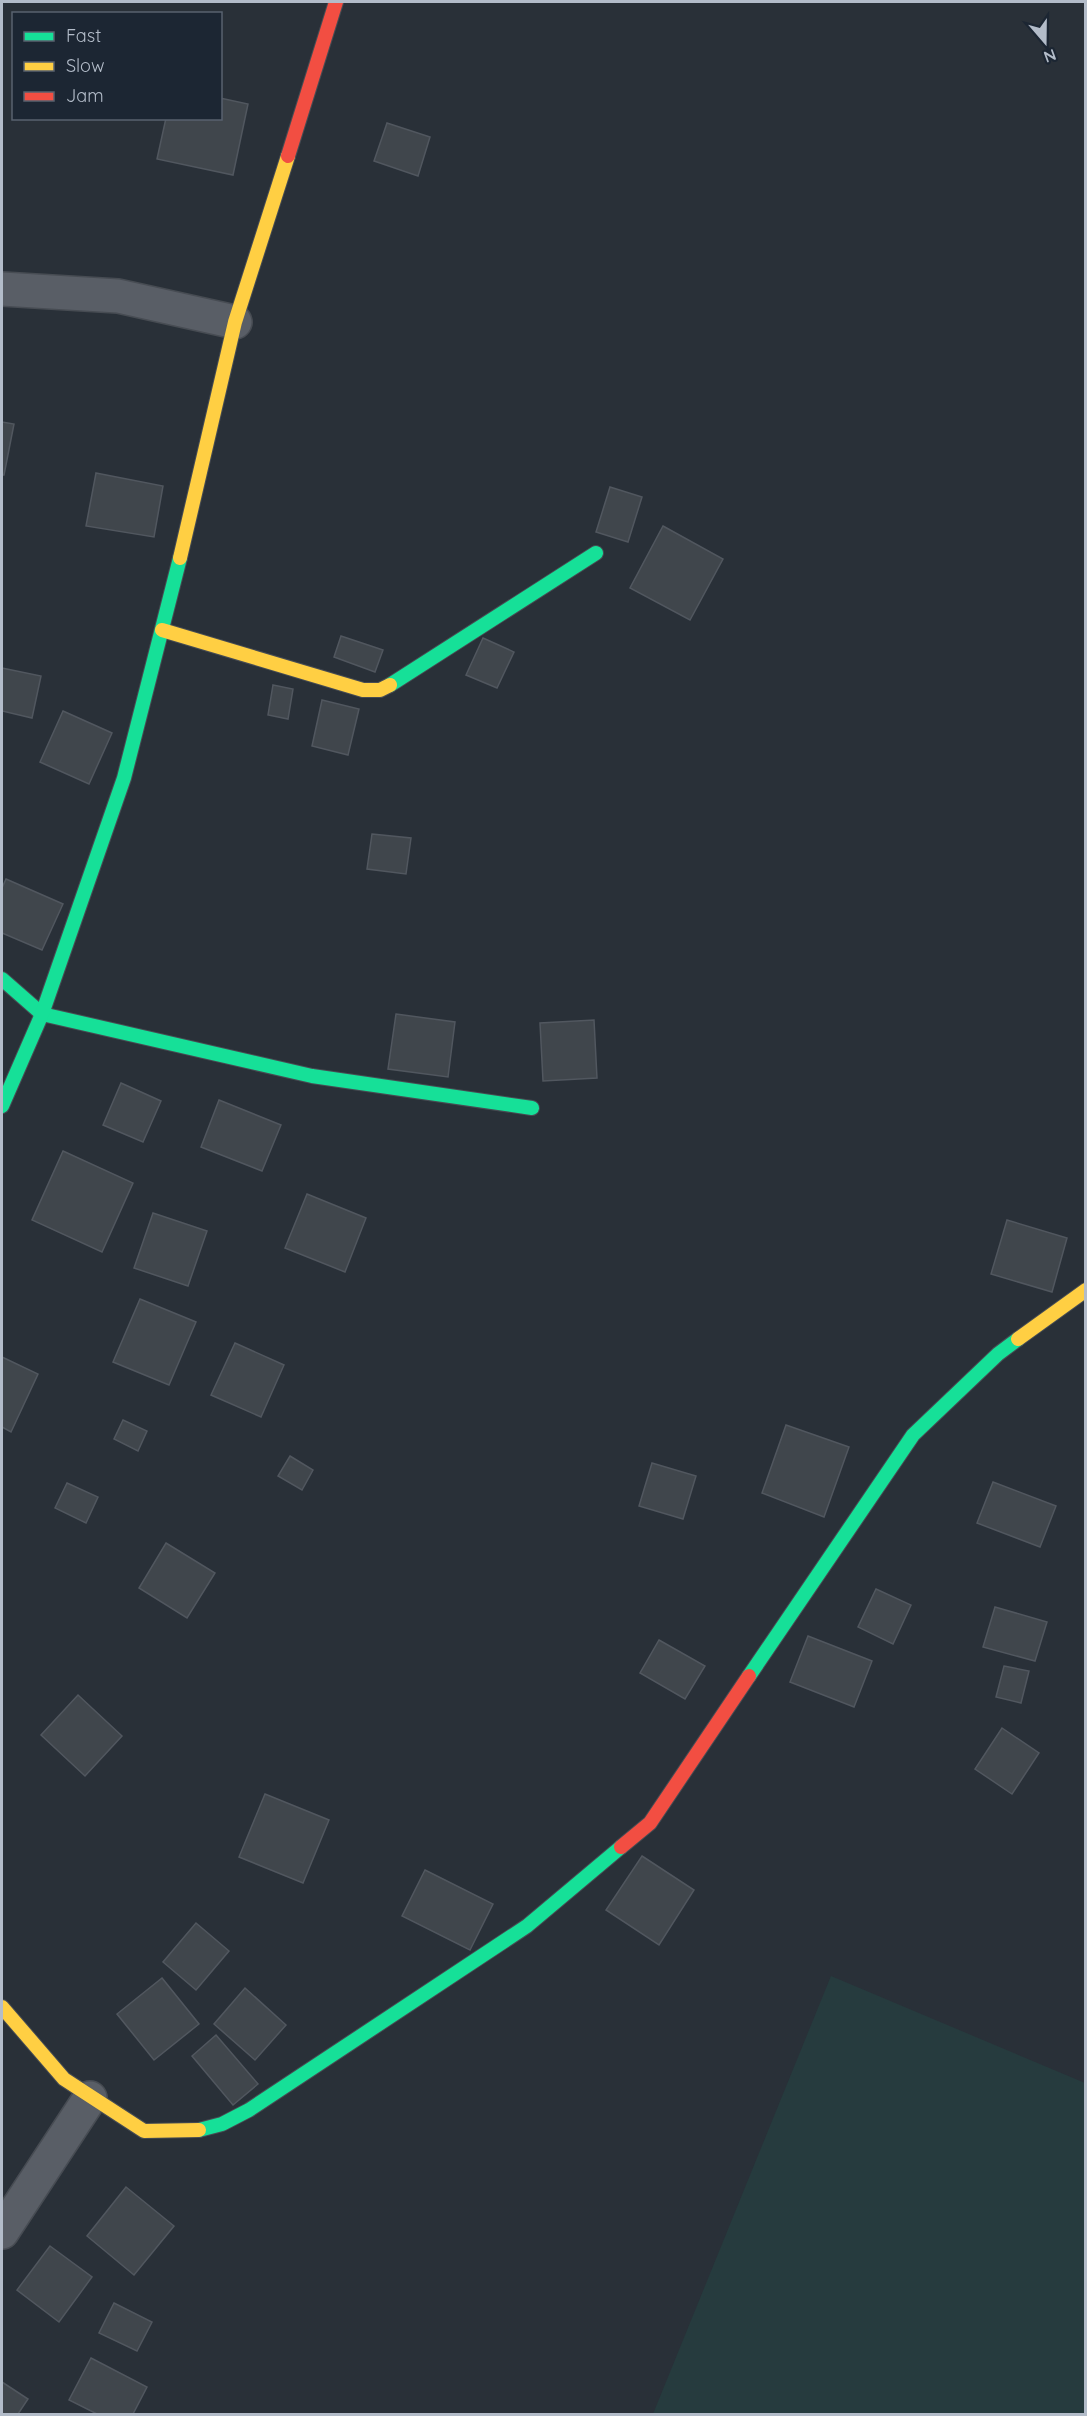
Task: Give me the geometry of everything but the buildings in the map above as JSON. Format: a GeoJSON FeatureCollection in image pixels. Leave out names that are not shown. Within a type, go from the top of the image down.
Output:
{"type":"FeatureCollection","features":[{"type":"Feature","properties":{"kind":"street"},"geometry":{"type":"LineString","coordinates":[[2,1106],[42,1014],[124,778],[184,544],[235,322],[336,2]]}},
{"type":"Feature","properties":{"kind":"street"},"geometry":{"type":"LineString","coordinates":[[2,289],[118,296],[235,322]]}},
{"type":"Feature","properties":{"kind":"street"},"geometry":{"type":"LineString","coordinates":[[162,630],[363,690],[380,690],[596,553]]}},
{"type":"Feature","properties":{"kind":"street"},"geometry":{"type":"LineString","coordinates":[[2,979],[42,1014],[312,1076],[532,1108]]}},
{"type":"Feature","properties":{"kind":"street"},"geometry":{"type":"LineString","coordinates":[[2,2007],[64,2079],[144,2131],[194,2131],[222,2124],[249,2110],[527,1926],[650,1823],[913,1435],[998,1354],[1086,1290]]}},
{"type":"Feature","properties":{"kind":"street"},"geometry":{"type":"LineString","coordinates":[[2,2232],[90,2098]]}},
{"type":"Feature","properties":{"kind":"green space"},"geometry":{"type":"Polygon","coordinates":[[[831,1976],[1085,2083],[1085,2414],[653,2414],[831,1976]]]}},
{"type":"Feature","properties":{"kind":"traffic: fast"},"geometry":{"type":"LineString","coordinates":[[390,685],[596,553]]}},
{"type":"Feature","properties":{"kind":"traffic: fast"},"geometry":{"type":"LineString","coordinates":[[2,1106],[42,1014],[124,778],[180,558]]}},
{"type":"Feature","properties":{"kind":"traffic: fast"},"geometry":{"type":"LineString","coordinates":[[2,979],[42,1014],[312,1076],[532,1108]]}},
{"type":"Feature","properties":{"kind":"traffic: fast"},"geometry":{"type":"LineString","coordinates":[[749,1676],[913,1435],[998,1354],[1018,1339]]}},
{"type":"Feature","properties":{"kind":"traffic: fast"},"geometry":{"type":"LineString","coordinates":[[199,2130],[222,2124],[249,2110],[527,1926],[621,1847]]}},
{"type":"Feature","properties":{"kind":"traffic: slow"},"geometry":{"type":"LineString","coordinates":[[180,558],[235,322],[288,156]]}},
{"type":"Feature","properties":{"kind":"traffic: slow"},"geometry":{"type":"LineString","coordinates":[[162,630],[363,690],[380,690],[390,685]]}},
{"type":"Feature","properties":{"kind":"traffic: slow"},"geometry":{"type":"LineString","coordinates":[[1018,1339],[1086,1290]]}},
{"type":"Feature","properties":{"kind":"traffic: slow"},"geometry":{"type":"LineString","coordinates":[[2,2007],[64,2079],[144,2131],[199,2130]]}},
{"type":"Feature","properties":{"kind":"traffic: jam"},"geometry":{"type":"LineString","coordinates":[[288,156],[336,2]]}},
{"type":"Feature","properties":{"kind":"traffic: jam"},"geometry":{"type":"LineString","coordinates":[[621,1847],[650,1823],[749,1676]]}}]}
